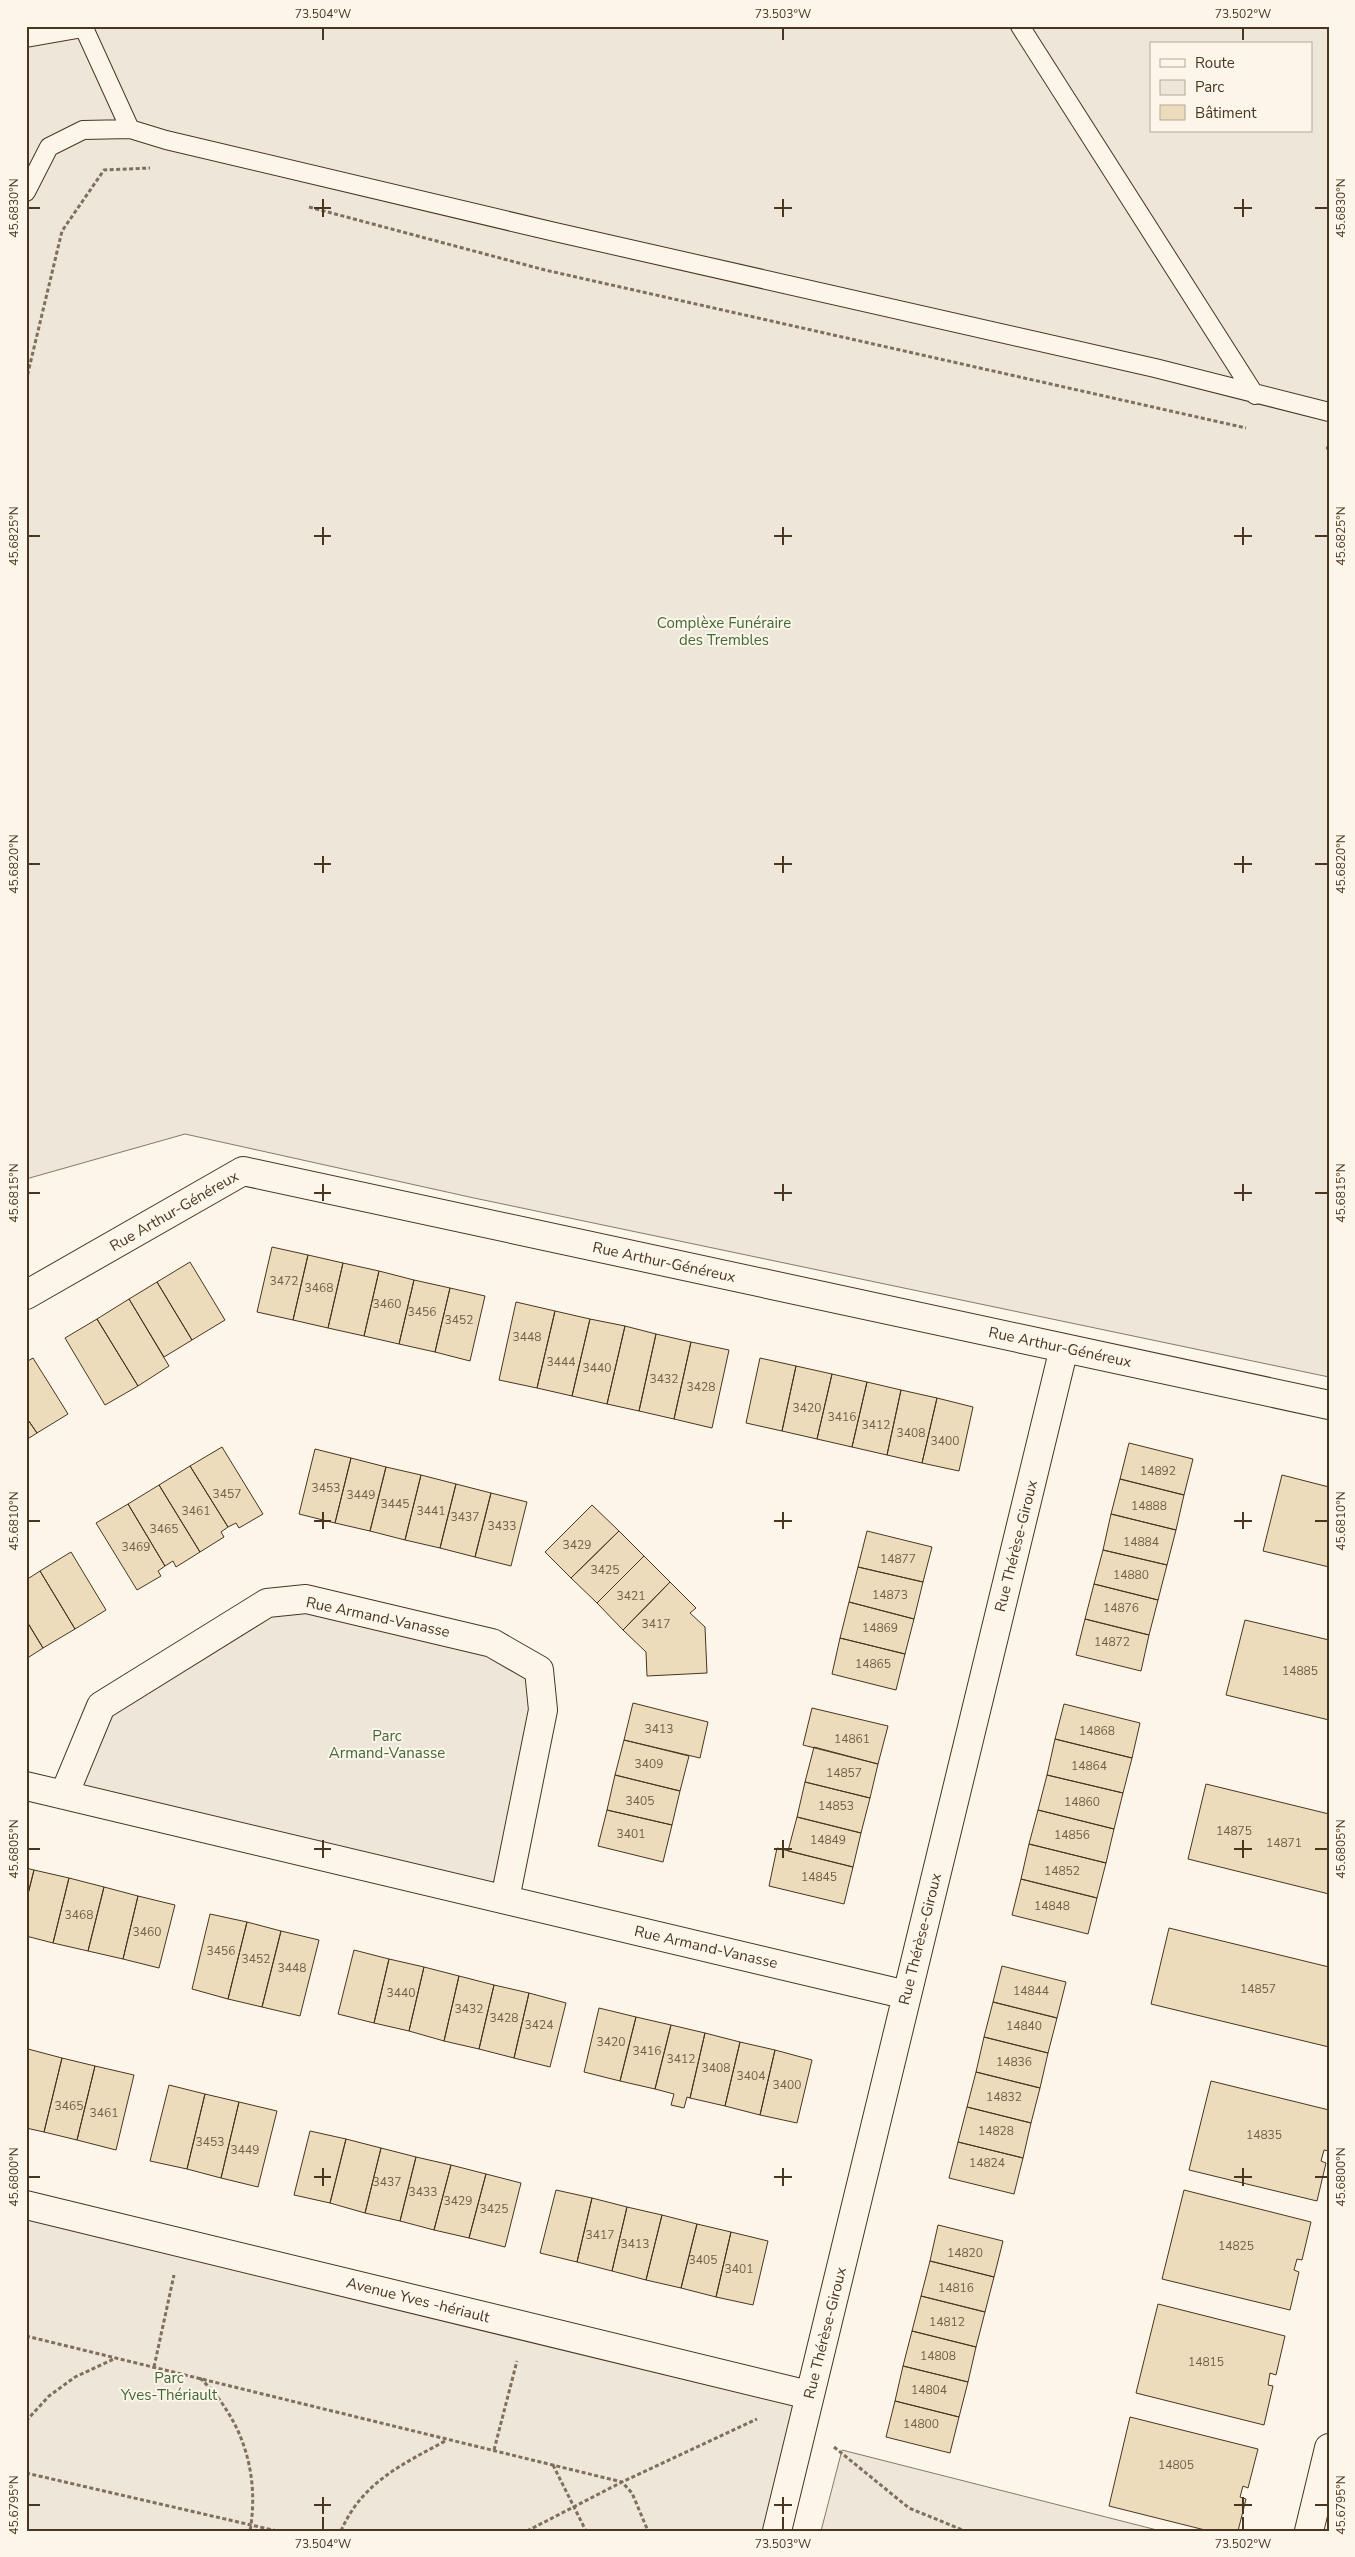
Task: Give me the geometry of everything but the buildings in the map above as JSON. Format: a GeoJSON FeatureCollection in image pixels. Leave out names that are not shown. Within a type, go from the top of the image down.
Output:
{"type":"FeatureCollection","features":[{"type":"Feature","properties":{"kind":"street","name":"Rue Arthur-Généreux"},"geometry":{"type":"LineString","coordinates":[[26,1294],[243,1171],[1329,1406]]}},
{"type":"Feature","properties":{"kind":"street","name":"Rue Thérèse-Giroux"},"geometry":{"type":"LineString","coordinates":[[777,2531],[1064,1348]]}},
{"type":"Feature","properties":{"kind":"street","name":"Rue Armand-Vanasse"},"geometry":{"type":"LineString","coordinates":[[64,1795],[101,1706],[266,1603],[306,1600],[492,1643],[539,1670],[543,1710],[505,1900]]}},
{"type":"Feature","properties":{"kind":"street","name":"Rue Armand-Vanasse"},"geometry":{"type":"LineString","coordinates":[[26,1786],[907,1995]]}},
{"type":"Feature","properties":{"kind":"street","name":"Avenue Yves -hériault"},"geometry":{"type":"LineString","coordinates":[[26,2205],[810,2395]]}},
{"type":"Feature","properties":{"kind":"street"},"geometry":{"type":"LineString","coordinates":[[1309,2531],[1329,2448]]}},
{"type":"Feature","properties":{"kind":"lane"},"geometry":{"type":"LineString","coordinates":[[1020,26],[1255,395]]}},
{"type":"Feature","properties":{"kind":"lane"},"geometry":{"type":"LineString","coordinates":[[26,38],[83,27],[130,128]]}},
{"type":"Feature","properties":{"kind":"lane"},"geometry":{"type":"LineString","coordinates":[[26,192],[49,147],[83,130],[130,128],[166,140],[574,237],[1156,368],[1255,395],[1329,412]]}},
{"type":"Feature","properties":{"kind":"path"},"geometry":{"type":"LineString","coordinates":[[26,381],[62,231],[104,170],[152,168]]}},
{"type":"Feature","properties":{"kind":"path"},"geometry":{"type":"LineString","coordinates":[[305,206],[545,270],[1246,428]]}},
{"type":"Feature","properties":{"kind":"path"},"geometry":{"type":"LineString","coordinates":[[154,2367],[181,2243]]}},
{"type":"Feature","properties":{"kind":"path"},"geometry":{"type":"LineString","coordinates":[[494,2450],[526,2326]]}},
{"type":"Feature","properties":{"kind":"path"},"geometry":{"type":"LineString","coordinates":[[26,2336],[622,2482],[632,2493],[648,2531]]}},
{"type":"Feature","properties":{"kind":"path"},"geometry":{"type":"LineString","coordinates":[[26,2421],[49,2396],[75,2377],[116,2358]]}},
{"type":"Feature","properties":{"kind":"path"},"geometry":{"type":"LineString","coordinates":[[199,2378],[219,2396],[236,2424],[249,2463],[253,2513],[250,2531]]}},
{"type":"Feature","properties":{"kind":"path"},"geometry":{"type":"LineString","coordinates":[[527,2531],[622,2482],[810,2395]]}},
{"type":"Feature","properties":{"kind":"path"},"geometry":{"type":"LineString","coordinates":[[803,2423],[909,2508],[964,2531]]}},
{"type":"Feature","properties":{"kind":"path"},"geometry":{"type":"LineString","coordinates":[[341,2531],[362,2496],[380,2478],[447,2440]]}},
{"type":"Feature","properties":{"kind":"path"},"geometry":{"type":"LineString","coordinates":[[553,2465],[586,2531]]}},
{"type":"Feature","properties":{"kind":"path"},"geometry":{"type":"LineString","coordinates":[[26,2474],[277,2531]]}},
{"type":"Feature","properties":{"kind":"green space","name":"Complèxe Funéraire des Trembles"},"geometry":{"type":"Polygon","coordinates":[[[26,26],[1329,26],[1329,1377],[474,1198],[185,1134],[26,1179],[26,26]]]}},
{"type":"Feature","properties":{"kind":"green space","name":"Parc Armand-Vanasse"},"geometry":{"type":"Polygon","coordinates":[[[306,1599],[539,1670],[505,1899],[64,1795],[101,1706],[267,1603],[306,1599]]]}},
{"type":"Feature","properties":{"kind":"green space","name":"Parc Yves-Thériault"},"geometry":{"type":"Polygon","coordinates":[[[26,2205],[809,2395],[777,2531],[26,2531],[26,2205]]]}},
{"type":"Feature","properties":{"kind":"green space"},"geometry":{"type":"Polygon","coordinates":[[[842,2450],[1161,2531],[821,2531],[842,2450]]]}}]}
